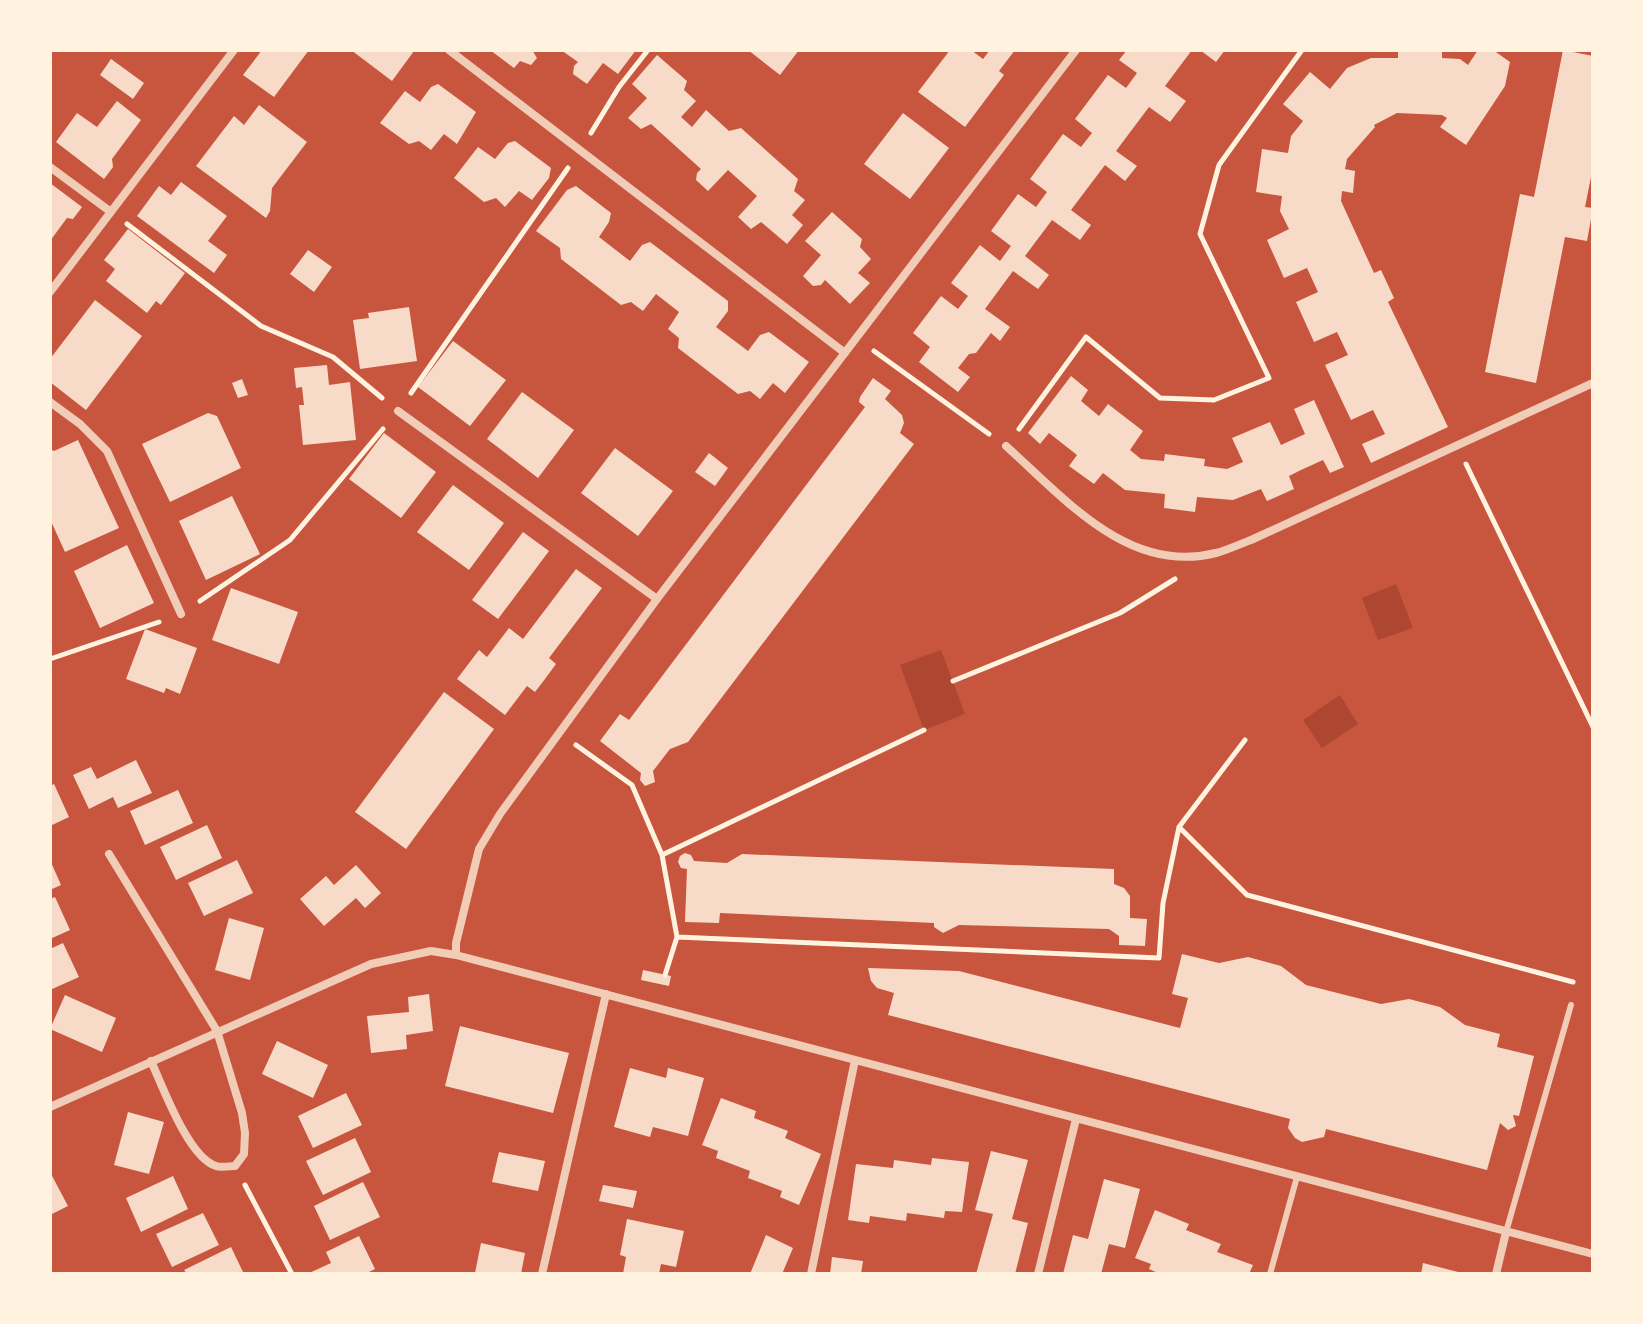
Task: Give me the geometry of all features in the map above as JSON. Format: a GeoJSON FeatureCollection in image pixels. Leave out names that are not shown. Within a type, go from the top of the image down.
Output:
{"type":"FeatureCollection","features":[{"type":"Feature","properties":{"kind":"street"},"geometry":{"type":"LineString","coordinates":[[50,292],[234,50]]}},
{"type":"Feature","properties":{"kind":"street"},"geometry":{"type":"LineString","coordinates":[[449,50],[845,353]]}},
{"type":"Feature","properties":{"kind":"street"},"geometry":{"type":"LineString","coordinates":[[456,955],[456,943],[479,849],[500,814],[657,599],[1076,50]]}},
{"type":"Feature","properties":{"kind":"street"},"geometry":{"type":"LineString","coordinates":[[50,167],[111,212]]}},
{"type":"Feature","properties":{"kind":"street"},"geometry":{"type":"LineString","coordinates":[[1006,446],[1092,523],[1123,542],[1152,554],[1183,558],[1216,553],[1251,540],[1593,383]]}},
{"type":"Feature","properties":{"kind":"street"},"geometry":{"type":"LineString","coordinates":[[50,402],[80,424],[107,451],[181,614]]}},
{"type":"Feature","properties":{"kind":"street"},"geometry":{"type":"LineString","coordinates":[[398,411],[657,599]]}},
{"type":"Feature","properties":{"kind":"street"},"geometry":{"type":"LineString","coordinates":[[109,854],[217,1031],[242,1113],[245,1133],[244,1154],[235,1166],[215,1166],[200,1154],[184,1131],[151,1061]]}},
{"type":"Feature","properties":{"kind":"street"},"geometry":{"type":"LineString","coordinates":[[50,1107],[371,964],[431,951],[606,994],[1593,1254]]}},
{"type":"Feature","properties":{"kind":"street"},"geometry":{"type":"LineString","coordinates":[[542,1274],[606,994]]}},
{"type":"Feature","properties":{"kind":"street"},"geometry":{"type":"LineString","coordinates":[[811,1274],[855,1060]]}},
{"type":"Feature","properties":{"kind":"street"},"geometry":{"type":"LineString","coordinates":[[1038,1274],[1076,1119]]}},
{"type":"Feature","properties":{"kind":"street"},"geometry":{"type":"LineString","coordinates":[[1496,1274],[1506,1232]]}},
{"type":"Feature","properties":{"kind":"lane"},"geometry":{"type":"LineString","coordinates":[[1506,1232],[1571,1005]]}},
{"type":"Feature","properties":{"kind":"lane"},"geometry":{"type":"LineString","coordinates":[[1270,1274],[1297,1177]]}},
{"type":"Feature","properties":{"kind":"path"},"geometry":{"type":"LineString","coordinates":[[50,659],[181,614],[290,540],[398,411],[581,150],[619,87],[648,50]]}},
{"type":"Feature","properties":{"kind":"path"},"geometry":{"type":"LineString","coordinates":[[857,339],[1006,446],[1086,337],[1160,398],[1214,400],[1269,378],[1200,234],[1219,165],[1302,50]]}},
{"type":"Feature","properties":{"kind":"path"},"geometry":{"type":"LineString","coordinates":[[111,212],[261,326],[333,357],[398,411]]}},
{"type":"Feature","properties":{"kind":"path"},"geometry":{"type":"LineString","coordinates":[[1456,445],[1593,727]]}},
{"type":"Feature","properties":{"kind":"path"},"geometry":{"type":"LineString","coordinates":[[953,681],[1120,613],[1180,576]]}},
{"type":"Feature","properties":{"kind":"path"},"geometry":{"type":"LineString","coordinates":[[662,855],[924,730]]}},
{"type":"Feature","properties":{"kind":"path"},"geometry":{"type":"LineString","coordinates":[[559,733],[604,762],[632,785],[662,855],[677,937],[665,975]]}},
{"type":"Feature","properties":{"kind":"path"},"geometry":{"type":"LineString","coordinates":[[677,937],[1159,958],[1163,903],[1179,827],[1245,740]]}},
{"type":"Feature","properties":{"kind":"path"},"geometry":{"type":"LineString","coordinates":[[1179,827],[1247,895],[1582,984]]}},
{"type":"Feature","properties":{"kind":"path"},"geometry":{"type":"LineString","coordinates":[[235,1166],[292,1274]]}},
{"type":"Feature","properties":{"kind":"shaded area"},"geometry":{"type":"Polygon","coordinates":[[[1396,584],[1413,628],[1378,640],[1362,598],[1396,584]]]}},
{"type":"Feature","properties":{"kind":"shaded area"},"geometry":{"type":"Polygon","coordinates":[[[941,650],[965,714],[924,730],[900,665],[941,650]]]}},
{"type":"Feature","properties":{"kind":"shaded area"},"geometry":{"type":"Polygon","coordinates":[[[1340,695],[1358,724],[1322,748],[1303,720],[1340,695]]]}},
{"type":"Feature","properties":{"kind":"building"},"geometry":{"type":"Polygon","coordinates":[[[262,50],[309,50],[274,97],[243,75],[262,50]]]}},
{"type":"Feature","properties":{"kind":"building"},"geometry":{"type":"Polygon","coordinates":[[[351,50],[413,50],[414,51],[392,81],[351,50]]]}},
{"type":"Feature","properties":{"kind":"building"},"geometry":{"type":"Polygon","coordinates":[[[490,50],[532,50],[537,58],[531,65],[520,61],[514,68],[490,50]]]}},
{"type":"Feature","properties":{"kind":"building"},"geometry":{"type":"Polygon","coordinates":[[[561,50],[636,50],[618,74],[603,63],[587,84],[573,74],[578,62],[561,50]]]}},
{"type":"Feature","properties":{"kind":"building"},"geometry":{"type":"Polygon","coordinates":[[[748,50],[799,50],[780,75],[748,50]]]}},
{"type":"Feature","properties":{"kind":"building"},"geometry":{"type":"Polygon","coordinates":[[[950,50],[971,50],[983,59],[990,50],[1015,50],[999,71],[1004,75],[965,127],[918,92],[950,50]]]}},
{"type":"Feature","properties":{"kind":"building"},"geometry":{"type":"Polygon","coordinates":[[[1127,50],[1192,50],[1165,86],[1186,101],[1170,122],[1149,107],[1116,151],[1137,166],[1125,181],[1105,165],[1071,210],[1091,225],[1080,240],[1052,220],[1025,256],[1049,275],[1038,289],[1013,271],[985,309],[1010,327],[1000,341],[991,333],[976,353],[969,354],[958,368],[970,377],[958,392],[919,362],[930,347],[913,333],[941,296],[958,309],[968,296],[951,283],[980,245],[1000,261],[1011,246],[991,231],[1018,194],[1036,207],[1047,192],[1030,179],[1063,134],[1081,147],[1092,133],[1075,119],[1108,75],[1126,88],[1137,73],[1119,60],[1127,50]]]}},
{"type":"Feature","properties":{"kind":"building"},"geometry":{"type":"Polygon","coordinates":[[[1200,50],[1225,50],[1216,62],[1200,50]]]}},
{"type":"Feature","properties":{"kind":"building"},"geometry":{"type":"Polygon","coordinates":[[[1398,50],[1442,50],[1442,58],[1460,59],[1468,65],[1478,50],[1493,50],[1510,62],[1505,86],[1466,145],[1440,127],[1447,118],[1442,115],[1397,113],[1374,125],[1347,159],[1345,169],[1355,171],[1353,193],[1342,191],[1341,201],[1374,273],[1381,270],[1394,298],[1388,302],[1448,427],[1371,463],[1362,444],[1385,434],[1373,410],[1351,420],[1325,365],[1348,355],[1337,332],[1314,342],[1296,302],[1318,292],[1307,268],[1284,278],[1267,240],[1289,229],[1280,211],[1282,196],[1256,192],[1262,149],[1288,153],[1291,136],[1303,121],[1283,104],[1310,72],[1330,89],[1347,68],[1371,58],[1398,58],[1398,50]]]}},
{"type":"Feature","properties":{"kind":"building"},"geometry":{"type":"Polygon","coordinates":[[[1563,50],[1593,56],[1593,167],[1585,207],[1593,208],[1587,241],[1565,237],[1536,383],[1485,372],[1520,194],[1534,197],[1563,50]]]}},
{"type":"Feature","properties":{"kind":"building"},"geometry":{"type":"Polygon","coordinates":[[[657,55],[687,81],[684,90],[696,101],[681,117],[692,127],[706,110],[729,131],[741,128],[798,179],[794,191],[805,200],[792,215],[803,225],[787,244],[761,222],[751,229],[738,217],[757,196],[728,170],[708,191],[696,180],[701,169],[651,124],[641,129],[628,118],[647,98],[632,84],[657,55]]]}},
{"type":"Feature","properties":{"kind":"building"},"geometry":{"type":"Polygon","coordinates":[[[111,59],[144,83],[133,99],[100,75],[111,59]]]}},
{"type":"Feature","properties":{"kind":"building"},"geometry":{"type":"Polygon","coordinates":[[[438,84],[476,112],[457,144],[444,134],[431,150],[419,141],[409,144],[380,123],[405,91],[420,102],[431,87],[438,84]]]}},
{"type":"Feature","properties":{"kind":"building"},"geometry":{"type":"Polygon","coordinates":[[[117,101],[141,120],[112,159],[113,167],[104,179],[56,142],[77,113],[97,127],[117,101]]]}},
{"type":"Feature","properties":{"kind":"building"},"geometry":{"type":"Polygon","coordinates":[[[259,105],[307,142],[272,188],[270,211],[266,218],[196,166],[234,116],[244,125],[259,105]]]}},
{"type":"Feature","properties":{"kind":"building"},"geometry":{"type":"Polygon","coordinates":[[[903,113],[949,148],[910,199],[864,164],[903,113]]]}},
{"type":"Feature","properties":{"kind":"building"},"geometry":{"type":"Polygon","coordinates":[[[515,141],[551,168],[549,178],[532,200],[519,191],[505,207],[496,198],[484,202],[454,178],[478,147],[495,159],[508,143],[515,141]]]}},
{"type":"Feature","properties":{"kind":"building"},"geometry":{"type":"Polygon","coordinates":[[[181,182],[227,216],[208,241],[227,255],[214,273],[137,216],[159,186],[171,195],[181,182]]]}},
{"type":"Feature","properties":{"kind":"building"},"geometry":{"type":"Polygon","coordinates":[[[50,183],[82,207],[73,219],[67,218],[50,241],[50,183]]]}},
{"type":"Feature","properties":{"kind":"building"},"geometry":{"type":"Polygon","coordinates":[[[576,186],[611,213],[599,237],[630,261],[642,245],[650,242],[728,301],[728,311],[716,327],[748,351],[760,335],[769,332],[809,362],[785,393],[773,383],[760,399],[750,391],[738,394],[678,348],[679,338],[668,329],[679,312],[656,294],[643,311],[631,302],[621,305],[561,259],[560,248],[536,231],[567,190],[576,186]]]}},
{"type":"Feature","properties":{"kind":"building"},"geometry":{"type":"Polygon","coordinates":[[[832,212],[862,239],[860,247],[871,259],[858,273],[870,283],[850,304],[825,280],[821,285],[813,286],[803,276],[821,255],[805,241],[832,212]]]}},
{"type":"Feature","properties":{"kind":"building"},"geometry":{"type":"Polygon","coordinates":[[[128,229],[185,273],[161,305],[156,301],[147,313],[106,281],[115,269],[104,260],[128,229]]]}},
{"type":"Feature","properties":{"kind":"building"},"geometry":{"type":"Polygon","coordinates":[[[308,250],[332,267],[314,292],[290,274],[308,250]]]}},
{"type":"Feature","properties":{"kind":"building"},"geometry":{"type":"Polygon","coordinates":[[[95,300],[142,336],[86,410],[50,382],[50,359],[95,300]]]}},
{"type":"Feature","properties":{"kind":"building"},"geometry":{"type":"Polygon","coordinates":[[[409,307],[417,361],[360,369],[353,320],[369,318],[368,313],[409,307]]]}},
{"type":"Feature","properties":{"kind":"building"},"geometry":{"type":"Polygon","coordinates":[[[453,341],[506,380],[470,426],[418,387],[453,341]]]}},
{"type":"Feature","properties":{"kind":"building"},"geometry":{"type":"Polygon","coordinates":[[[327,365],[329,385],[350,382],[356,440],[303,445],[299,405],[304,405],[302,387],[296,388],[294,368],[327,365]]]}},
{"type":"Feature","properties":{"kind":"building"},"geometry":{"type":"Polygon","coordinates":[[[1071,376],[1088,390],[1081,401],[1099,416],[1108,404],[1143,431],[1130,450],[1141,459],[1164,461],[1165,454],[1205,459],[1204,466],[1227,469],[1243,462],[1232,438],[1270,422],[1281,445],[1305,434],[1294,409],[1314,400],[1344,467],[1330,473],[1323,460],[1289,476],[1294,489],[1267,501],[1261,489],[1233,500],[1197,497],[1195,512],[1164,508],[1165,494],[1125,490],[1103,473],[1094,484],[1069,466],[1077,455],[1049,433],[1040,444],[1028,433],[1071,376]]]}},
{"type":"Feature","properties":{"kind":"building"},"geometry":{"type":"Polygon","coordinates":[[[873,378],[891,391],[885,399],[902,415],[904,423],[900,433],[914,444],[688,742],[670,749],[653,771],[655,782],[645,786],[640,780],[641,773],[600,741],[620,714],[629,720],[865,407],[859,402],[860,397],[873,378]]]}},
{"type":"Feature","properties":{"kind":"building"},"geometry":{"type":"Polygon","coordinates":[[[242,379],[248,395],[238,398],[232,383],[242,379]]]}},
{"type":"Feature","properties":{"kind":"building"},"geometry":{"type":"Polygon","coordinates":[[[522,392],[574,430],[538,478],[487,439],[522,392]]]}},
{"type":"Feature","properties":{"kind":"building"},"geometry":{"type":"Polygon","coordinates":[[[208,413],[217,416],[241,468],[170,502],[142,444],[208,413]]]}},
{"type":"Feature","properties":{"kind":"building"},"geometry":{"type":"Polygon","coordinates":[[[384,433],[436,472],[401,518],[349,479],[384,433]]]}},
{"type":"Feature","properties":{"kind":"building"},"geometry":{"type":"Polygon","coordinates":[[[78,440],[119,528],[65,552],[50,519],[50,449],[54,451],[78,440]]]}},
{"type":"Feature","properties":{"kind":"building"},"geometry":{"type":"Polygon","coordinates":[[[615,448],[673,491],[638,536],[581,493],[615,448]]]}},
{"type":"Feature","properties":{"kind":"building"},"geometry":{"type":"Polygon","coordinates":[[[709,453],[728,468],[715,486],[695,472],[709,453]]]}},
{"type":"Feature","properties":{"kind":"building"},"geometry":{"type":"Polygon","coordinates":[[[453,485],[504,523],[469,570],[417,532],[453,485]]]}},
{"type":"Feature","properties":{"kind":"building"},"geometry":{"type":"Polygon","coordinates":[[[232,496],[260,554],[206,580],[179,521],[232,496]]]}},
{"type":"Feature","properties":{"kind":"building"},"geometry":{"type":"Polygon","coordinates":[[[523,532],[549,551],[498,619],[472,600],[523,532]]]}},
{"type":"Feature","properties":{"kind":"building"},"geometry":{"type":"Polygon","coordinates":[[[127,545],[154,603],[100,628],[74,571],[127,545]]]}},
{"type":"Feature","properties":{"kind":"building"},"geometry":{"type":"Polygon","coordinates":[[[576,569],[602,588],[549,658],[556,664],[545,679],[535,692],[527,686],[505,715],[457,679],[479,650],[487,657],[509,628],[523,639],[576,569]]]}},
{"type":"Feature","properties":{"kind":"building"},"geometry":{"type":"Polygon","coordinates":[[[231,588],[298,612],[279,664],[212,640],[231,588]]]}},
{"type":"Feature","properties":{"kind":"building"},"geometry":{"type":"Polygon","coordinates":[[[145,629],[197,648],[180,694],[166,688],[164,693],[126,679],[145,629]]]}},
{"type":"Feature","properties":{"kind":"building"},"geometry":{"type":"Polygon","coordinates":[[[444,692],[494,729],[406,849],[355,812],[444,692]]]}},
{"type":"Feature","properties":{"kind":"building"},"geometry":{"type":"Polygon","coordinates":[[[136,760],[152,793],[118,808],[113,797],[89,809],[73,775],[91,767],[97,779],[136,760]]]}},
{"type":"Feature","properties":{"kind":"building"},"geometry":{"type":"Polygon","coordinates":[[[54,784],[69,817],[50,826],[50,786],[54,784]]]}},
{"type":"Feature","properties":{"kind":"building"},"geometry":{"type":"Polygon","coordinates":[[[178,790],[193,823],[145,845],[130,811],[178,790]]]}},
{"type":"Feature","properties":{"kind":"building"},"geometry":{"type":"Polygon","coordinates":[[[207,825],[222,858],[176,880],[160,847],[207,825]]]}},
{"type":"Feature","properties":{"kind":"building"},"geometry":{"type":"Polygon","coordinates":[[[685,853],[691,855],[694,861],[727,863],[742,854],[1114,869],[1114,884],[1124,888],[1130,896],[1130,918],[1147,919],[1145,946],[1119,945],[1119,936],[1109,929],[959,925],[943,933],[934,927],[934,923],[720,913],[719,923],[685,922],[687,869],[681,868],[678,862],[685,853]]]}},
{"type":"Feature","properties":{"kind":"building"},"geometry":{"type":"Polygon","coordinates":[[[50,860],[61,885],[50,890],[50,860]]]}},
{"type":"Feature","properties":{"kind":"building"},"geometry":{"type":"Polygon","coordinates":[[[237,860],[253,893],[204,916],[188,883],[237,860]]]}},
{"type":"Feature","properties":{"kind":"building"},"geometry":{"type":"Polygon","coordinates":[[[356,865],[381,893],[365,908],[356,898],[324,926],[300,899],[326,876],[334,885],[356,865]]]}},
{"type":"Feature","properties":{"kind":"building"},"geometry":{"type":"Polygon","coordinates":[[[55,897],[70,930],[50,939],[50,899],[55,897]]]}},
{"type":"Feature","properties":{"kind":"building"},"geometry":{"type":"Polygon","coordinates":[[[229,918],[264,928],[250,980],[215,970],[229,918]]]}},
{"type":"Feature","properties":{"kind":"building"},"geometry":{"type":"Polygon","coordinates":[[[63,943],[79,977],[50,990],[50,949],[63,943]]]}},
{"type":"Feature","properties":{"kind":"building"},"geometry":{"type":"Polygon","coordinates":[[[1182,954],[1219,963],[1248,957],[1281,966],[1306,985],[1381,1004],[1409,999],[1440,1007],[1465,1025],[1500,1034],[1497,1047],[1534,1056],[1519,1116],[1513,1115],[1516,1126],[1508,1130],[1500,1123],[1487,1170],[1326,1129],[1324,1137],[1302,1142],[1288,1128],[1290,1119],[888,1015],[894,993],[877,988],[871,981],[868,968],[959,971],[1180,1028],[1188,998],[1172,994],[1182,954]]]}},
{"type":"Feature","properties":{"kind":"building"},"geometry":{"type":"Polygon","coordinates":[[[643,970],[671,976],[669,986],[641,980],[643,970]]]}},
{"type":"Feature","properties":{"kind":"building"},"geometry":{"type":"Polygon","coordinates":[[[429,994],[433,1031],[406,1035],[407,1049],[371,1053],[367,1016],[409,1012],[408,997],[429,994]]]}},
{"type":"Feature","properties":{"kind":"building"},"geometry":{"type":"Polygon","coordinates":[[[65,995],[116,1018],[102,1052],[50,1029],[65,995]]]}},
{"type":"Feature","properties":{"kind":"building"},"geometry":{"type":"Polygon","coordinates":[[[460,1026],[569,1053],[553,1113],[445,1086],[460,1026]]]}},
{"type":"Feature","properties":{"kind":"building"},"geometry":{"type":"Polygon","coordinates":[[[277,1041],[328,1065],[313,1098],[262,1074],[277,1041]]]}},
{"type":"Feature","properties":{"kind":"building"},"geometry":{"type":"Polygon","coordinates":[[[630,1068],[666,1078],[668,1068],[704,1078],[688,1136],[653,1127],[650,1137],[614,1127],[630,1068]]]}},
{"type":"Feature","properties":{"kind":"building"},"geometry":{"type":"Polygon","coordinates":[[[346,1093],[362,1125],[313,1148],[298,1116],[346,1093]]]}},
{"type":"Feature","properties":{"kind":"building"},"geometry":{"type":"Polygon","coordinates":[[[721,1098],[756,1111],[754,1118],[788,1131],[785,1138],[821,1154],[799,1205],[780,1197],[782,1191],[748,1178],[750,1171],[716,1158],[718,1151],[702,1145],[721,1098]]]}},
{"type":"Feature","properties":{"kind":"building"},"geometry":{"type":"Polygon","coordinates":[[[128,1112],[164,1122],[149,1174],[114,1165],[128,1112]]]}},
{"type":"Feature","properties":{"kind":"building"},"geometry":{"type":"Polygon","coordinates":[[[355,1138],[371,1172],[323,1195],[306,1161],[355,1138]]]}},
{"type":"Feature","properties":{"kind":"building"},"geometry":{"type":"Polygon","coordinates":[[[991,1151],[1028,1160],[1012,1219],[1028,1223],[1015,1274],[976,1274],[993,1214],[975,1210],[991,1151]]]}},
{"type":"Feature","properties":{"kind":"building"},"geometry":{"type":"Polygon","coordinates":[[[499,1152],[545,1161],[538,1191],[492,1182],[499,1152]]]}},
{"type":"Feature","properties":{"kind":"building"},"geometry":{"type":"Polygon","coordinates":[[[932,1158],[969,1162],[962,1212],[945,1211],[944,1218],[907,1213],[906,1221],[870,1216],[869,1223],[848,1220],[856,1164],[893,1168],[894,1160],[931,1165],[932,1158]]]}},
{"type":"Feature","properties":{"kind":"building"},"geometry":{"type":"Polygon","coordinates":[[[50,1172],[68,1206],[50,1215],[50,1172]]]}},
{"type":"Feature","properties":{"kind":"building"},"geometry":{"type":"Polygon","coordinates":[[[173,1176],[188,1209],[141,1232],[126,1198],[173,1176]]]}},
{"type":"Feature","properties":{"kind":"building"},"geometry":{"type":"Polygon","coordinates":[[[1104,1179],[1140,1189],[1125,1248],[1109,1244],[1101,1274],[1063,1274],[1073,1235],[1088,1239],[1104,1179]]]}},
{"type":"Feature","properties":{"kind":"building"},"geometry":{"type":"Polygon","coordinates":[[[363,1182],[380,1217],[330,1240],[314,1206],[363,1182]]]}},
{"type":"Feature","properties":{"kind":"building"},"geometry":{"type":"Polygon","coordinates":[[[603,1185],[637,1191],[633,1208],[599,1201],[603,1185]]]}},
{"type":"Feature","properties":{"kind":"building"},"geometry":{"type":"Polygon","coordinates":[[[1155,1210],[1189,1224],[1186,1230],[1221,1244],[1217,1252],[1253,1265],[1249,1274],[1160,1274],[1149,1269],[1151,1264],[1135,1258],[1155,1210]]]}},
{"type":"Feature","properties":{"kind":"building"},"geometry":{"type":"Polygon","coordinates":[[[203,1213],[219,1245],[172,1267],[156,1234],[203,1213]]]}},
{"type":"Feature","properties":{"kind":"building"},"geometry":{"type":"Polygon","coordinates":[[[627,1219],[684,1231],[676,1267],[661,1264],[659,1274],[623,1274],[626,1257],[620,1255],[627,1219]]]}},
{"type":"Feature","properties":{"kind":"building"},"geometry":{"type":"Polygon","coordinates":[[[766,1235],[793,1248],[782,1274],[750,1274],[766,1235]]]}},
{"type":"Feature","properties":{"kind":"building"},"geometry":{"type":"Polygon","coordinates":[[[359,1236],[375,1269],[365,1274],[307,1274],[331,1263],[326,1252],[359,1236]]]}},
{"type":"Feature","properties":{"kind":"building"},"geometry":{"type":"Polygon","coordinates":[[[481,1243],[525,1253],[521,1274],[475,1273],[481,1243]]]}},
{"type":"Feature","properties":{"kind":"building"},"geometry":{"type":"Polygon","coordinates":[[[231,1247],[244,1274],[187,1274],[184,1270],[231,1247]]]}},
{"type":"Feature","properties":{"kind":"building"},"geometry":{"type":"Polygon","coordinates":[[[832,1257],[863,1261],[861,1274],[830,1274],[832,1257]]]}},
{"type":"Feature","properties":{"kind":"building"},"geometry":{"type":"Polygon","coordinates":[[[1423,1263],[1462,1273],[1462,1274],[1421,1274],[1423,1263]]]}}]}
